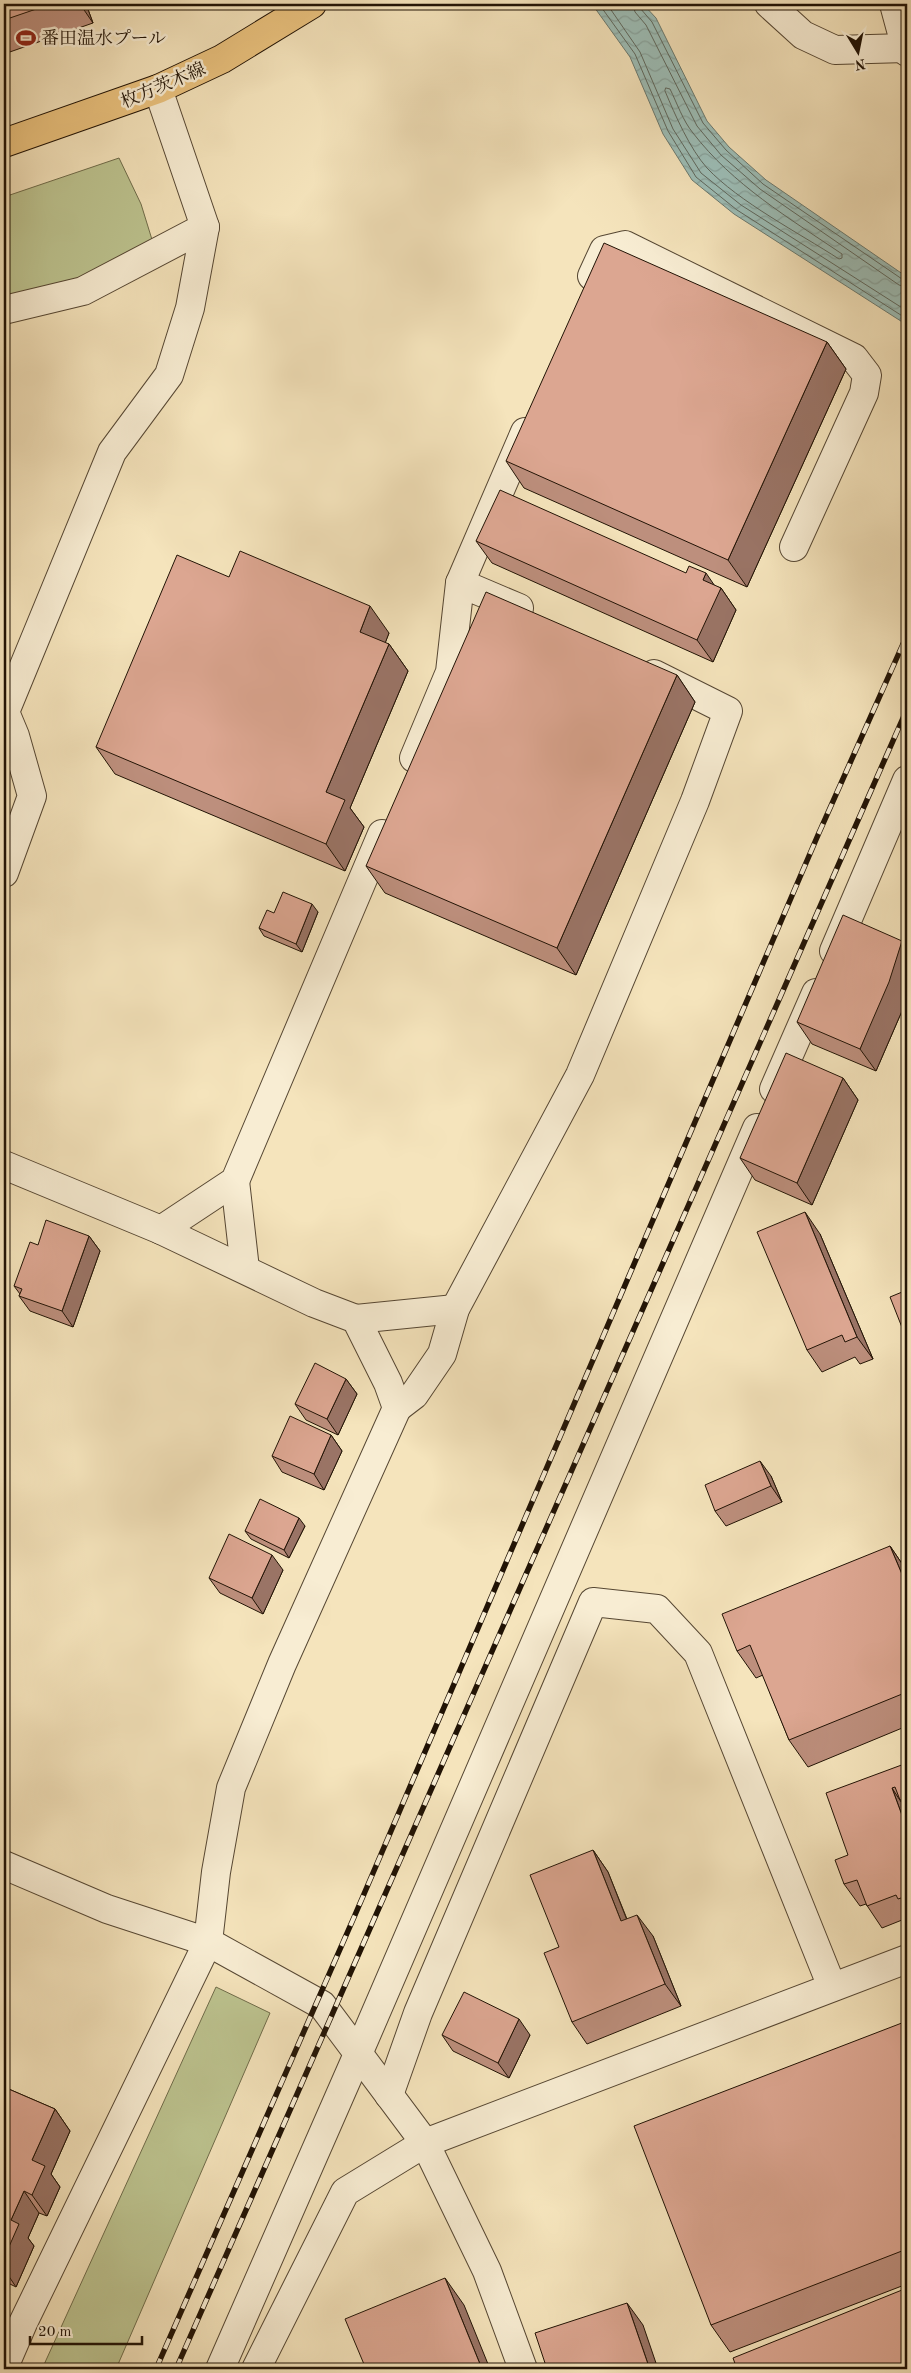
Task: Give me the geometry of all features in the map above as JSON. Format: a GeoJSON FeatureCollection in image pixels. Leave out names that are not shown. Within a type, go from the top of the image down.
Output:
{"type":"FeatureCollection","features":[{"type":"Feature","properties":{"kind":"main road","name":"枚方茨木線"},"geometry":{"type":"LineString","coordinates":[[4,143],[158,89],[222,59],[312,4]]}},
{"type":"Feature","properties":{"kind":"street"},"geometry":{"type":"LineString","coordinates":[[769,4],[803,35],[835,50],[907,50],[894,4]]}},
{"type":"Feature","properties":{"kind":"street"},"geometry":{"type":"LineString","coordinates":[[4,873],[32,796],[15,736],[4,711],[112,452],[169,374],[190,308],[205,227],[158,89]]}},
{"type":"Feature","properties":{"kind":"street"},"geometry":{"type":"LineString","coordinates":[[4,310],[83,291],[205,227]]}},
{"type":"Feature","properties":{"kind":"street"},"geometry":{"type":"LineString","coordinates":[[584,295],[604,250],[625,245],[854,358],[866,375],[864,393],[794,547]]}},
{"type":"Feature","properties":{"kind":"street"},"geometry":{"type":"LineString","coordinates":[[404,781],[450,672],[460,583],[534,412]]}},
{"type":"Feature","properties":{"kind":"street"},"geometry":{"type":"LineString","coordinates":[[460,583],[537,617]]}},
{"type":"Feature","properties":{"kind":"street"},"geometry":{"type":"LineString","coordinates":[[4,2367],[13,2319],[208,1942],[216,1872],[231,1788],[282,1664],[397,1408],[414,1395],[442,1354],[455,1310],[580,1075],[695,801],[728,711],[632,664]]}},
{"type":"Feature","properties":{"kind":"street"},"geometry":{"type":"LineString","coordinates":[[220,2369],[358,2054],[907,780]]}},
{"type":"Feature","properties":{"kind":"street"},"geometry":{"type":"LineString","coordinates":[[245,1269],[235,1181],[392,808]]}},
{"type":"Feature","properties":{"kind":"street"},"geometry":{"type":"LineString","coordinates":[[4,1165],[161,1230],[314,1303],[356,1319],[455,1310]]}},
{"type":"Feature","properties":{"kind":"street"},"geometry":{"type":"LineString","coordinates":[[161,1230],[235,1181]]}},
{"type":"Feature","properties":{"kind":"street"},"geometry":{"type":"LineString","coordinates":[[356,1319],[388,1384],[397,1408]]}},
{"type":"Feature","properties":{"kind":"street"},"geometry":{"type":"LineString","coordinates":[[389,2095],[418,2013],[592,1602],[657,1609],[698,1653],[832,1987]]}},
{"type":"Feature","properties":{"kind":"street"},"geometry":{"type":"LineString","coordinates":[[5,1868],[107,1909],[208,1942],[322,2006],[425,2143],[487,2271],[523,2369]]}},
{"type":"Feature","properties":{"kind":"street"},"geometry":{"type":"LineString","coordinates":[[256,2369],[345,2192],[425,2143],[907,1958]]}},
{"type":"Feature","properties":{"kind":"green space"},"geometry":{"type":"Polygon","coordinates":[[[119,158],[141,204],[158,259],[4,321],[4,197],[119,158]]]}},
{"type":"Feature","properties":{"kind":"green space"},"geometry":{"type":"Polygon","coordinates":[[[216,1987],[270,2013],[116,2369],[42,2369],[216,1987]]]}},
{"type":"Feature","properties":{"kind":"water"},"geometry":{"type":"Polygon","coordinates":[[[592,4],[643,4],[656,18],[707,121],[729,147],[766,180],[907,277],[907,325],[734,214],[692,180],[663,134],[630,57],[592,4]]]}},
{"type":"Feature","properties":{"kind":"building"},"geometry":{"type":"Polygon","coordinates":[[[4,4],[51,4],[4,20],[4,4]]]}},
{"type":"Feature","properties":{"kind":"building"},"geometry":{"type":"Polygon","coordinates":[[[604,243],[827,342],[728,560],[506,461],[604,243]]]}},
{"type":"Feature","properties":{"kind":"building"},"geometry":{"type":"Polygon","coordinates":[[[500,490],[686,573],[689,566],[706,573],[703,580],[721,588],[697,640],[476,541],[500,490]]]}},
{"type":"Feature","properties":{"kind":"building"},"geometry":{"type":"Polygon","coordinates":[[[240,551],[370,606],[360,632],[389,644],[326,792],[345,800],[326,844],[96,747],[177,555],[229,577],[240,551]]]}},
{"type":"Feature","properties":{"kind":"building"},"geometry":{"type":"Polygon","coordinates":[[[486,592],[677,675],[557,948],[366,866],[486,592]]]}},
{"type":"Feature","properties":{"kind":"building"},"geometry":{"type":"Polygon","coordinates":[[[283,892],[312,904],[296,944],[259,928],[267,910],[274,913],[283,892]]]}},
{"type":"Feature","properties":{"kind":"building"},"geometry":{"type":"Polygon","coordinates":[[[843,915],[902,941],[889,982],[860,1049],[797,1022],[843,915]]]}},
{"type":"Feature","properties":{"kind":"building"},"geometry":{"type":"Polygon","coordinates":[[[786,1053],[843,1078],[797,1183],[740,1158],[786,1053]]]}},
{"type":"Feature","properties":{"kind":"building"},"geometry":{"type":"Polygon","coordinates":[[[805,1212],[857,1337],[845,1342],[842,1335],[807,1350],[757,1232],[805,1212]]]}},
{"type":"Feature","properties":{"kind":"building"},"geometry":{"type":"Polygon","coordinates":[[[46,1220],[89,1236],[62,1311],[19,1296],[22,1289],[14,1286],[30,1242],[38,1245],[46,1220]]]}},
{"type":"Feature","properties":{"kind":"building"},"geometry":{"type":"Polygon","coordinates":[[[907,1290],[907,1334],[905,1335],[890,1297],[907,1290]]]}},
{"type":"Feature","properties":{"kind":"building"},"geometry":{"type":"Polygon","coordinates":[[[315,1363],[346,1379],[327,1419],[295,1404],[315,1363]]]}},
{"type":"Feature","properties":{"kind":"building"},"geometry":{"type":"Polygon","coordinates":[[[290,1416],[331,1435],[314,1474],[272,1456],[290,1416]]]}},
{"type":"Feature","properties":{"kind":"building"},"geometry":{"type":"Polygon","coordinates":[[[760,1461],[771,1486],[715,1511],[705,1485],[760,1461]]]}},
{"type":"Feature","properties":{"kind":"building"},"geometry":{"type":"Polygon","coordinates":[[[260,1499],[299,1518],[284,1550],[245,1531],[260,1499]]]}},
{"type":"Feature","properties":{"kind":"building"},"geometry":{"type":"Polygon","coordinates":[[[229,1534],[272,1555],[252,1598],[209,1578],[229,1534]]]}},
{"type":"Feature","properties":{"kind":"building"},"geometry":{"type":"Polygon","coordinates":[[[890,1546],[904,1579],[907,1578],[907,1692],[789,1740],[750,1645],[737,1651],[722,1614],[890,1546]]]}},
{"type":"Feature","properties":{"kind":"building"},"geometry":{"type":"Polygon","coordinates":[[[907,1763],[907,1798],[900,1800],[895,1787],[892,1788],[907,1829],[907,1896],[898,1899],[896,1895],[867,1906],[857,1880],[844,1884],[835,1860],[848,1855],[826,1793],[907,1763]]]}},
{"type":"Feature","properties":{"kind":"building"},"geometry":{"type":"Polygon","coordinates":[[[593,1850],[621,1921],[637,1915],[665,1984],[572,2022],[544,1953],[559,1947],[530,1875],[593,1850]]]}},
{"type":"Feature","properties":{"kind":"building"},"geometry":{"type":"Polygon","coordinates":[[[464,1992],[519,2019],[498,2063],[442,2035],[464,1992]]]}},
{"type":"Feature","properties":{"kind":"building"},"geometry":{"type":"Polygon","coordinates":[[[907,2021],[907,2249],[711,2325],[634,2126],[907,2021]]]}},
{"type":"Feature","properties":{"kind":"building"},"geometry":{"type":"Polygon","coordinates":[[[4,2087],[55,2109],[32,2160],[45,2166],[32,2195],[24,2191],[11,2220],[19,2224],[4,2258],[4,2087]]]}},
{"type":"Feature","properties":{"kind":"building"},"geometry":{"type":"Polygon","coordinates":[[[445,2278],[482,2369],[366,2369],[345,2319],[445,2278]]]}},
{"type":"Feature","properties":{"kind":"building"},"geometry":{"type":"Polygon","coordinates":[[[907,2288],[907,2369],[737,2369],[733,2358],[907,2288]]]}},
{"type":"Feature","properties":{"kind":"building"},"geometry":{"type":"Polygon","coordinates":[[[627,2303],[649,2367],[644,2369],[547,2369],[535,2333],[627,2303]]]}},
{"type":"Feature","properties":{"kind":"railway"},"geometry":{"type":"LineString","coordinates":[[156,2369],[355,1915],[818,835],[907,635]]}},
{"type":"Feature","properties":{"kind":"railway"},"geometry":{"type":"LineString","coordinates":[[176,2369],[907,709]]}},
{"type":"Feature","properties":{"kind":"place","name":"番田温水プール"},"geometry":{"type":"Point","coordinates":[26,38]}}]}
